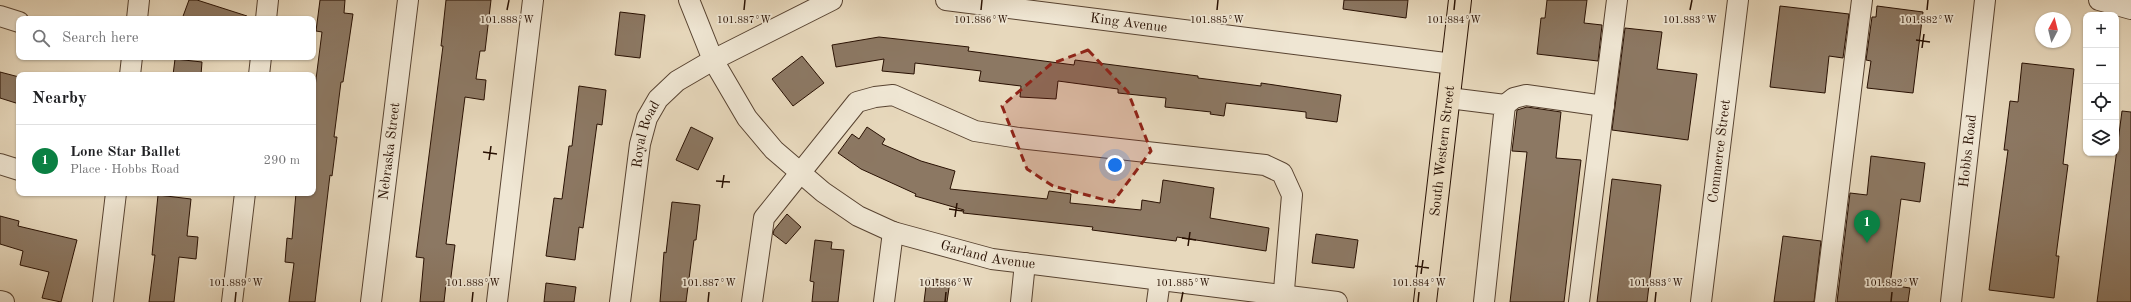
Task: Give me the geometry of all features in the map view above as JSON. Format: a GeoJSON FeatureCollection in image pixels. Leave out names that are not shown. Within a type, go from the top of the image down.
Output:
{"type":"FeatureCollection","features":[{"type":"Feature","properties":{"kind":"main road","name":"South Western Street"},"geometry":{"type":"LineString","coordinates":[[1425,302],[1460,0]]}},
{"type":"Feature","properties":{"kind":"street"},"geometry":{"type":"LineString","coordinates":[[137,16],[139,0]]}},
{"type":"Feature","properties":{"kind":"street"},"geometry":{"type":"LineString","coordinates":[[266,16],[268,0]]}},
{"type":"Feature","properties":{"kind":"street","name":"Nebraska Street"},"geometry":{"type":"LineString","coordinates":[[371,302],[408,0]]}},
{"type":"Feature","properties":{"kind":"street"},"geometry":{"type":"LineString","coordinates":[[497,302],[534,0]]}},
{"type":"Feature","properties":{"kind":"street"},"geometry":{"type":"LineString","coordinates":[[689,0],[713,60],[804,6],[832,0]]}},
{"type":"Feature","properties":{"kind":"street","name":"King Avenue"},"geometry":{"type":"LineString","coordinates":[[946,0],[1453,64]]}},
{"type":"Feature","properties":{"kind":"street"},"geometry":{"type":"LineString","coordinates":[[1579,302],[1617,0]]}},
{"type":"Feature","properties":{"kind":"street","name":"Commerce Street"},"geometry":{"type":"LineString","coordinates":[[1701,302],[1738,0]]}},
{"type":"Feature","properties":{"kind":"street"},"geometry":{"type":"LineString","coordinates":[[1825,302],[1862,0]]}},
{"type":"Feature","properties":{"kind":"street","name":"Hobbs Road"},"geometry":{"type":"LineString","coordinates":[[1951,302],[1985,0]]}},
{"type":"Feature","properties":{"kind":"street"},"geometry":{"type":"LineString","coordinates":[[2100,0],[2131,9]]}},
{"type":"Feature","properties":{"kind":"street"},"geometry":{"type":"LineString","coordinates":[[0,16],[16,21]]}},
{"type":"Feature","properties":{"kind":"street"},"geometry":{"type":"LineString","coordinates":[[130,72],[132,60]]}},
{"type":"Feature","properties":{"kind":"street"},"geometry":{"type":"LineString","coordinates":[[259,72],[261,60]]}},
{"type":"Feature","properties":{"kind":"street","name":"Garland Avenue"},"geometry":{"type":"LineString","coordinates":[[713,60],[747,118],[774,150],[823,192],[858,216],[893,232],[992,259],[1160,280],[1283,299],[1336,302]]}},
{"type":"Feature","properties":{"kind":"street","name":"Royal Road"},"geometry":{"type":"LineString","coordinates":[[620,302],[640,144],[647,118],[658,99],[677,81],[713,60]]}},
{"type":"Feature","properties":{"kind":"street"},"geometry":{"type":"LineString","coordinates":[[1449,98],[1505,105],[1514,98],[1526,94],[1604,106]]}},
{"type":"Feature","properties":{"kind":"street"},"geometry":{"type":"LineString","coordinates":[[752,302],[764,218],[857,102],[875,97],[893,95],[975,131],[1019,138],[1265,165],[1282,173],[1292,195],[1283,299]]}},
{"type":"Feature","properties":{"kind":"street"},"geometry":{"type":"LineString","coordinates":[[1484,302],[1505,105]]}},
{"type":"Feature","properties":{"kind":"street"},"geometry":{"type":"LineString","coordinates":[[0,164],[16,169]]}},
{"type":"Feature","properties":{"kind":"street"},"geometry":{"type":"LineString","coordinates":[[103,302],[114,196]]}},
{"type":"Feature","properties":{"kind":"street"},"geometry":{"type":"LineString","coordinates":[[232,302],[245,196]]}},
{"type":"Feature","properties":{"kind":"street"},"geometry":{"type":"LineString","coordinates":[[884,302],[893,232]]}},
{"type":"Feature","properties":{"kind":"street"},"geometry":{"type":"LineString","coordinates":[[1021,302],[1025,263]]}},
{"type":"Feature","properties":{"kind":"street"},"geometry":{"type":"LineString","coordinates":[[1157,302],[1160,280]]}},
{"type":"Feature","properties":{"kind":"street"},"geometry":{"type":"LineString","coordinates":[[0,301],[4,302]]}},
{"type":"Feature","properties":{"kind":"highlighted area"},"geometry":{"type":"Polygon","coordinates":[[[1088,50],[1128,92],[1151,151],[1113,202],[1053,186],[1027,169],[1002,106],[1051,64],[1088,50]]]}},
{"type":"Feature","properties":{"kind":"building"},"geometry":{"type":"Polygon","coordinates":[[[189,0],[197,0],[247,16],[183,16],[189,0]]]}},
{"type":"Feature","properties":{"kind":"building"},"geometry":{"type":"Polygon","coordinates":[[[320,0],[345,0],[344,13],[353,14],[343,82],[341,82],[334,137],[337,137],[332,176],[330,175],[315,302],[289,302],[294,263],[285,262],[287,238],[292,239],[296,196],[316,196],[316,79],[322,32],[316,31],[320,0]]]}},
{"type":"Feature","properties":{"kind":"building"},"geometry":{"type":"Polygon","coordinates":[[[446,0],[491,0],[485,51],[480,51],[476,79],[486,80],[484,100],[465,97],[446,244],[455,245],[450,285],[446,284],[444,302],[420,302],[424,258],[416,257],[443,46],[441,46],[446,0]]]}},
{"type":"Feature","properties":{"kind":"building"},"geometry":{"type":"Polygon","coordinates":[[[1344,0],[1408,0],[1406,18],[1343,9],[1344,0]]]}},
{"type":"Feature","properties":{"kind":"building"},"geometry":{"type":"Polygon","coordinates":[[[1547,0],[1587,0],[1584,23],[1602,25],[1598,61],[1537,54],[1541,18],[1545,18],[1547,0]]]}},
{"type":"Feature","properties":{"kind":"building"},"geometry":{"type":"Polygon","coordinates":[[[1780,6],[1849,14],[1843,58],[1829,56],[1825,93],[1770,87],[1780,6]]]}},
{"type":"Feature","properties":{"kind":"building"},"geometry":{"type":"Polygon","coordinates":[[[1877,6],[1923,12],[1913,93],[1867,88],[1871,61],[1866,60],[1872,17],[1876,17],[1877,6]]]}},
{"type":"Feature","properties":{"kind":"building"},"geometry":{"type":"Polygon","coordinates":[[[620,12],[645,15],[640,58],[615,55],[620,12]]]}},
{"type":"Feature","properties":{"kind":"building"},"geometry":{"type":"Polygon","coordinates":[[[1625,28],[1662,32],[1657,69],[1697,74],[1688,140],[1612,130],[1625,28]]]}},
{"type":"Feature","properties":{"kind":"building"},"geometry":{"type":"Polygon","coordinates":[[[879,37],[969,47],[968,51],[1074,65],[1075,60],[1198,76],[1198,78],[1261,86],[1261,83],[1341,95],[1337,122],[1306,118],[1306,112],[1226,103],[1224,116],[1210,114],[1211,112],[1165,107],[1166,98],[1118,93],[1118,89],[1058,81],[1056,99],[1020,97],[1021,86],[979,81],[981,71],[915,63],[914,74],[882,71],[884,59],[836,67],[832,45],[879,37]]]}},
{"type":"Feature","properties":{"kind":"building"},"geometry":{"type":"Polygon","coordinates":[[[802,56],[824,83],[793,106],[772,79],[802,56]]]}},
{"type":"Feature","properties":{"kind":"building"},"geometry":{"type":"Polygon","coordinates":[[[175,60],[202,62],[201,72],[173,72],[175,60]]]}},
{"type":"Feature","properties":{"kind":"building"},"geometry":{"type":"Polygon","coordinates":[[[2022,63],[2074,69],[2063,164],[2068,165],[2056,256],[2059,256],[2054,298],[1989,290],[2008,150],[2004,150],[2010,101],[2018,102],[2022,63]]]}},
{"type":"Feature","properties":{"kind":"building"},"geometry":{"type":"Polygon","coordinates":[[[0,72],[16,76],[16,103],[0,98],[0,72]]]}},
{"type":"Feature","properties":{"kind":"building"},"geometry":{"type":"Polygon","coordinates":[[[579,86],[606,90],[602,125],[597,124],[583,228],[579,227],[575,260],[546,256],[554,198],[562,199],[569,146],[572,146],[579,86]]]}},
{"type":"Feature","properties":{"kind":"building"},"geometry":{"type":"Polygon","coordinates":[[[1527,107],[1561,112],[1556,158],[1581,160],[1564,302],[1510,302],[1527,152],[1512,151],[1517,110],[1527,107]]]}},
{"type":"Feature","properties":{"kind":"building"},"geometry":{"type":"Polygon","coordinates":[[[2122,111],[2131,112],[2131,302],[2097,302],[2116,156],[2119,156],[2119,134],[2122,111]]]}},
{"type":"Feature","properties":{"kind":"building"},"geometry":{"type":"Polygon","coordinates":[[[691,127],[713,138],[698,170],[676,160],[691,127]]]}},
{"type":"Feature","properties":{"kind":"building"},"geometry":{"type":"Polygon","coordinates":[[[867,127],[885,139],[882,144],[921,161],[955,171],[950,189],[1047,199],[1049,191],[1071,194],[1070,203],[1141,210],[1142,200],[1160,203],[1163,180],[1214,188],[1210,218],[1269,228],[1266,251],[1177,237],[1176,241],[1092,230],[1093,227],[963,213],[964,210],[915,196],[916,194],[861,169],[838,153],[852,134],[859,139],[867,127]]]}},
{"type":"Feature","properties":{"kind":"building"},"geometry":{"type":"Polygon","coordinates":[[[1871,156],[1925,163],[1920,202],[1901,199],[1890,285],[1910,288],[1908,302],[1837,302],[1850,193],[1867,195],[1871,156]]]}},
{"type":"Feature","properties":{"kind":"building"},"geometry":{"type":"Polygon","coordinates":[[[1612,179],[1661,185],[1647,302],[1597,302],[1612,179]]]}},
{"type":"Feature","properties":{"kind":"building"},"geometry":{"type":"Polygon","coordinates":[[[158,196],[191,199],[187,236],[198,237],[196,259],[179,257],[174,302],[149,302],[155,255],[152,255],[158,196]]]}},
{"type":"Feature","properties":{"kind":"building"},"geometry":{"type":"Polygon","coordinates":[[[672,202],[700,205],[686,302],[660,302],[664,252],[666,253],[672,202]]]}},
{"type":"Feature","properties":{"kind":"building"},"geometry":{"type":"Polygon","coordinates":[[[787,214],[801,227],[786,244],[773,234],[774,230],[787,214]]]}},
{"type":"Feature","properties":{"kind":"building"},"geometry":{"type":"Polygon","coordinates":[[[0,216],[19,221],[18,226],[77,240],[61,302],[42,298],[49,272],[20,265],[23,251],[0,244],[0,216]]]}},
{"type":"Feature","properties":{"kind":"building"},"geometry":{"type":"Polygon","coordinates":[[[1316,234],[1358,240],[1354,268],[1312,263],[1316,234]]]}},
{"type":"Feature","properties":{"kind":"building"},"geometry":{"type":"Polygon","coordinates":[[[1783,236],[1821,241],[1814,302],[1774,302],[1783,236]]]}},
{"type":"Feature","properties":{"kind":"building"},"geometry":{"type":"Polygon","coordinates":[[[815,240],[832,242],[831,249],[844,250],[838,302],[812,302],[814,282],[810,281],[815,240]]]}},
{"type":"Feature","properties":{"kind":"building"},"geometry":{"type":"Polygon","coordinates":[[[927,278],[950,281],[947,302],[924,302],[927,278]]]}},
{"type":"Feature","properties":{"kind":"building"},"geometry":{"type":"Polygon","coordinates":[[[546,283],[576,287],[574,302],[544,302],[546,283]]]}},
{"type":"Feature","properties":{"kind":"place","name":"Lone Star Ballet"},"geometry":{"type":"Point","coordinates":[1867,243]}}]}
